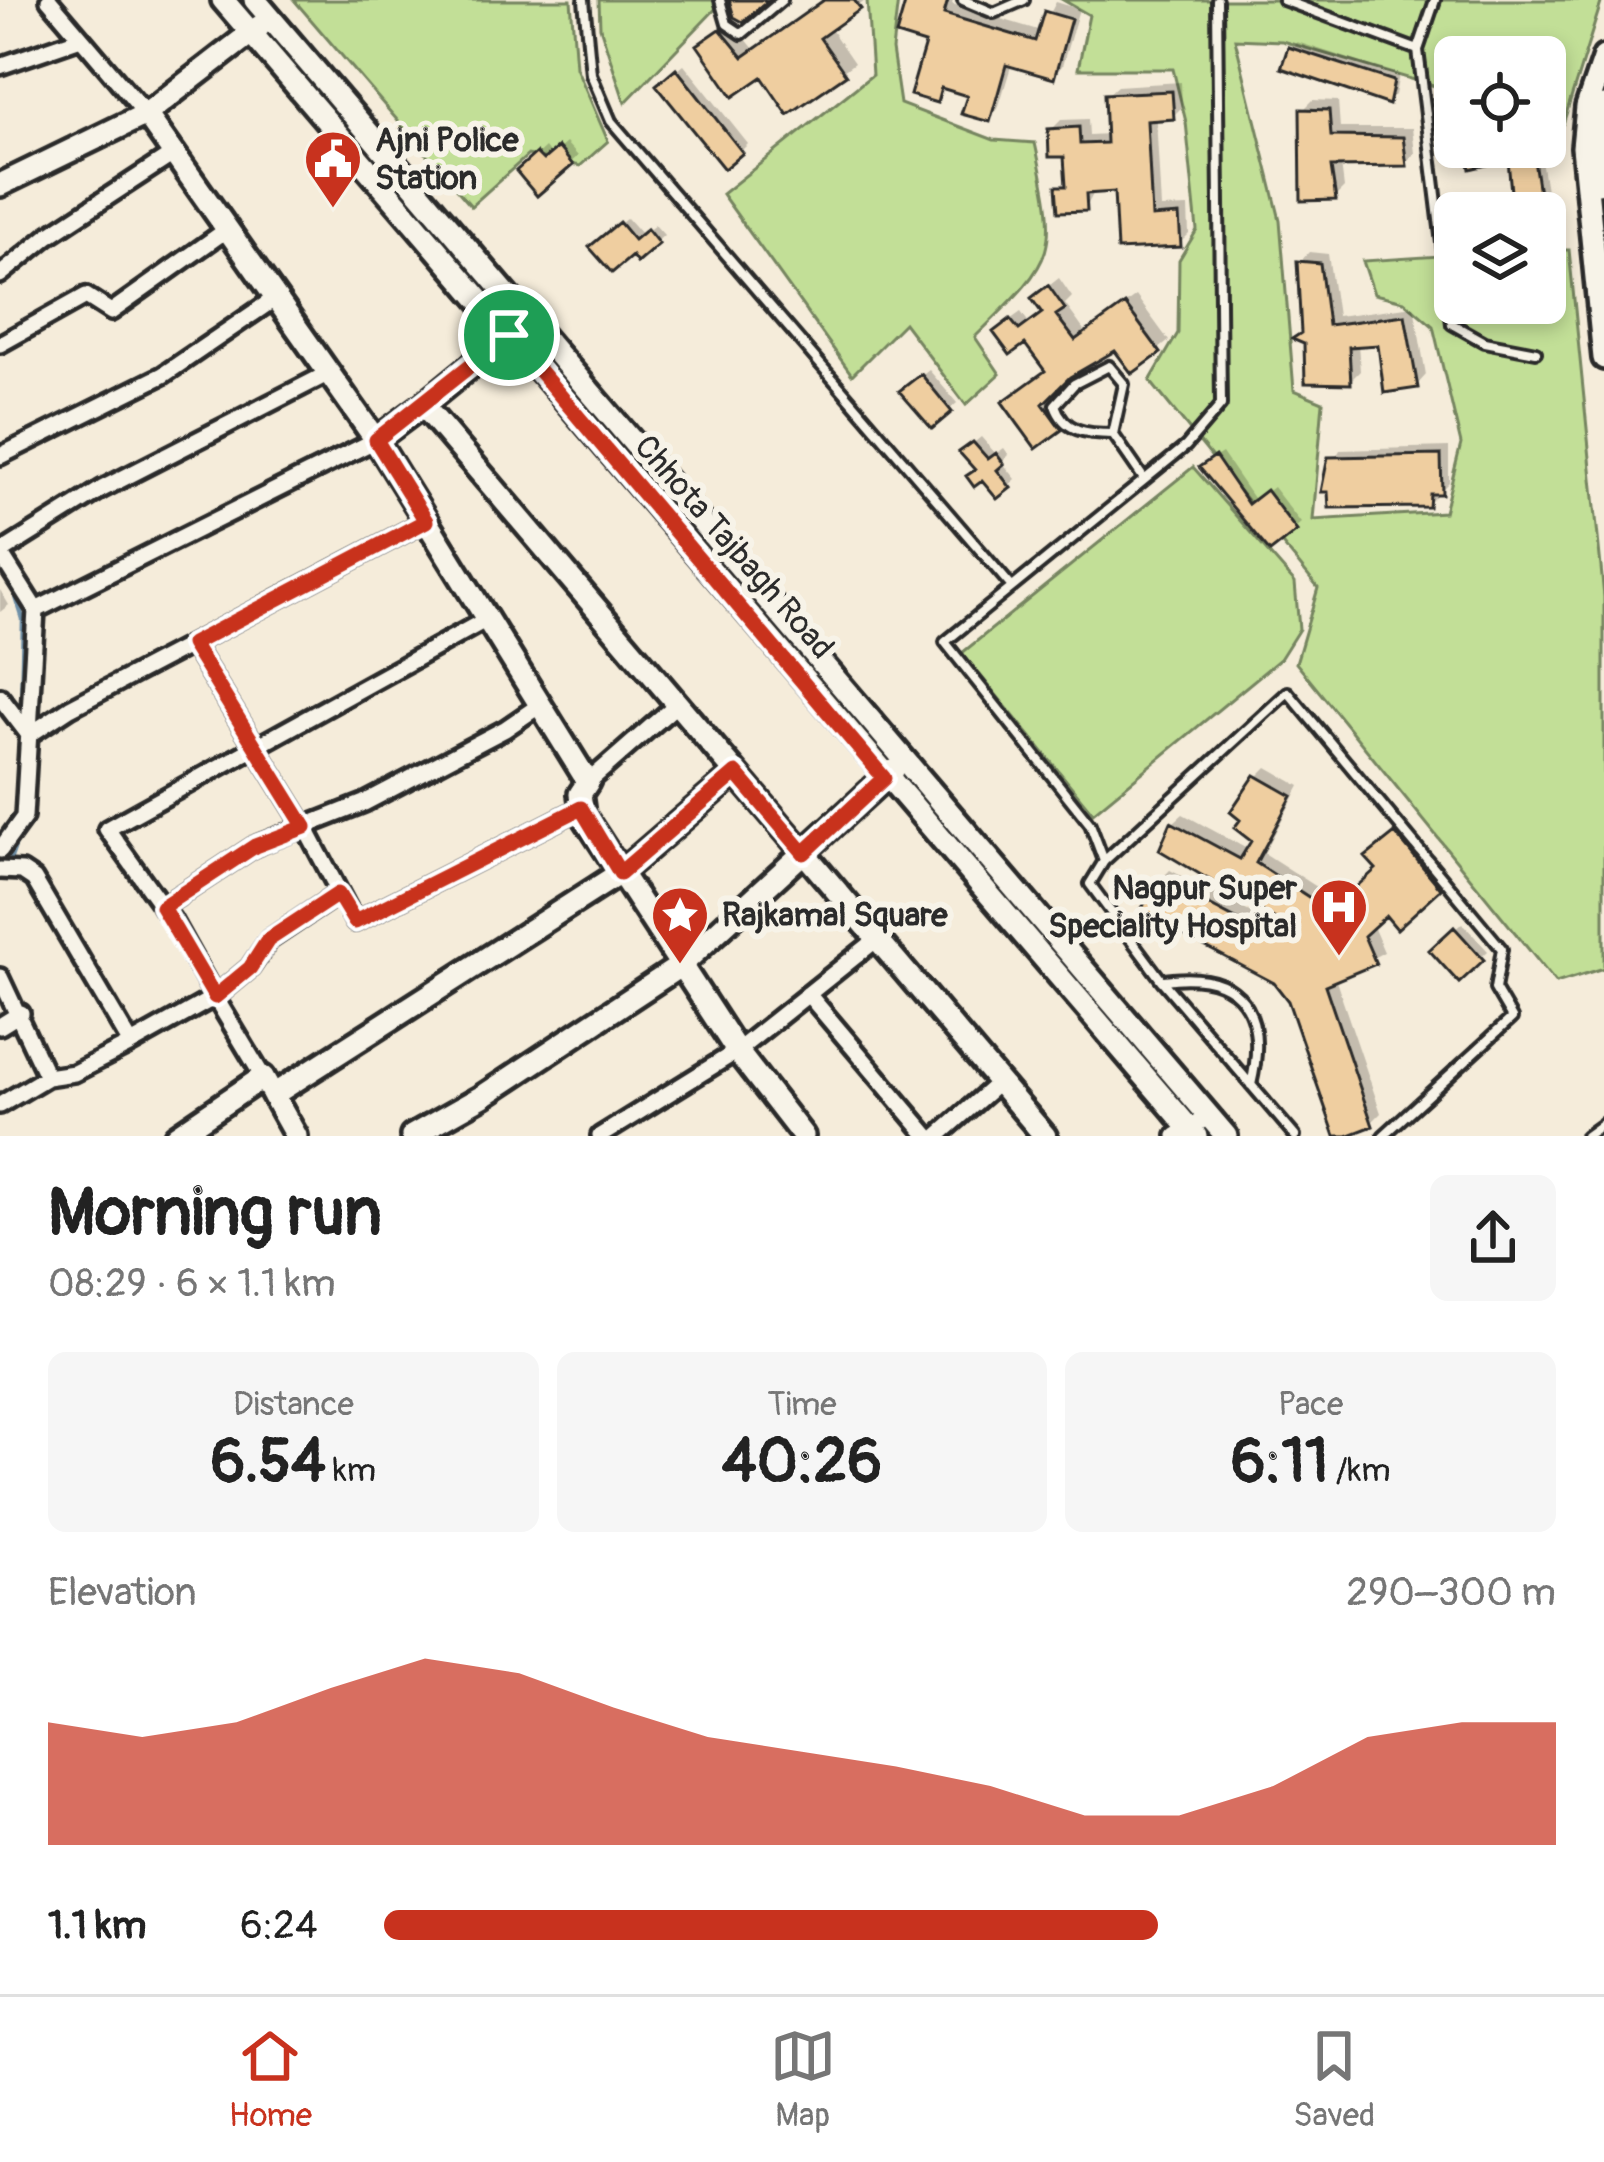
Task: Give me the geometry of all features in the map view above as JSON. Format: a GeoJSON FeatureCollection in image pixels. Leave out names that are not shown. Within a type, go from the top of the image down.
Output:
{"type":"FeatureCollection","features":[{"type":"Feature","properties":{"kind":"main road","name":"Chhota Tajbagh Road"},"geometry":{"type":"LineString","coordinates":[[223,0],[1186,1133]]}},
{"type":"Feature","properties":{"kind":"main road"},"geometry":{"type":"LineString","coordinates":[[0,185],[146,114],[251,34],[262,8],[1226,1136]]}},
{"type":"Feature","properties":{"kind":"main road"},"geometry":{"type":"LineString","coordinates":[[1604,57],[1587,107],[1583,146],[1604,271]]}},
{"type":"Feature","properties":{"kind":"main road"},"geometry":{"type":"LineString","coordinates":[[1604,106],[1597,215],[1604,358]]}},
{"type":"Feature","properties":{"kind":"main road"},"geometry":{"type":"LineString","coordinates":[[146,114],[376,440],[588,782],[580,794],[581,808],[620,873],[797,1134]]}},
{"type":"Feature","properties":{"kind":"main road"},"geometry":{"type":"LineString","coordinates":[[376,440],[509,335]]}},
{"type":"Feature","properties":{"kind":"main road"},"geometry":{"type":"LineString","coordinates":[[424,405],[1045,1136]]}},
{"type":"Feature","properties":{"kind":"main road"},"geometry":{"type":"LineString","coordinates":[[412,1136],[483,1096],[680,966],[904,760]]}},
{"type":"Feature","properties":{"kind":"main road"},"geometry":{"type":"LineString","coordinates":[[176,1136],[268,1086],[620,873],[736,773]]}},
{"type":"Feature","properties":{"kind":"main road"},"geometry":{"type":"LineString","coordinates":[[268,1086],[296,1136]]}},
{"type":"Feature","properties":{"kind":"street"},"geometry":{"type":"LineString","coordinates":[[50,0],[146,114]]}},
{"type":"Feature","properties":{"kind":"street"},"geometry":{"type":"LineString","coordinates":[[0,66],[81,38]]}},
{"type":"Feature","properties":{"kind":"street"},"geometry":{"type":"LineString","coordinates":[[0,275],[48,236],[176,152]]}},
{"type":"Feature","properties":{"kind":"street"},"geometry":{"type":"LineString","coordinates":[[0,344],[86,296],[111,312],[229,228]]}},
{"type":"Feature","properties":{"kind":"street"},"geometry":{"type":"LineString","coordinates":[[0,457],[163,375],[277,297]]}},
{"type":"Feature","properties":{"kind":"street"},"geometry":{"type":"LineString","coordinates":[[0,850],[24,817],[36,610],[0,554],[101,489],[329,373]]}},
{"type":"Feature","properties":{"kind":"street"},"geometry":{"type":"LineString","coordinates":[[36,610],[376,440]]}},
{"type":"Feature","properties":{"kind":"street"},"geometry":{"type":"LineString","coordinates":[[28,735],[426,521]]}},
{"type":"Feature","properties":{"kind":"street"},"geometry":{"type":"LineString","coordinates":[[268,1086],[162,907],[107,829],[487,619]]}},
{"type":"Feature","properties":{"kind":"street"},"geometry":{"type":"LineString","coordinates":[[192,644],[305,827],[355,922],[581,808]]}},
{"type":"Feature","properties":{"kind":"street"},"geometry":{"type":"LineString","coordinates":[[0,697],[28,735]]}},
{"type":"Feature","properties":{"kind":"street"},"geometry":{"type":"LineString","coordinates":[[588,782],[677,704]]}},
{"type":"Feature","properties":{"kind":"street"},"geometry":{"type":"LineString","coordinates":[[162,907],[255,846],[305,827],[485,740],[540,705]]}},
{"type":"Feature","properties":{"kind":"street"},"geometry":{"type":"LineString","coordinates":[[0,870],[22,871],[34,879],[130,1044]]}},
{"type":"Feature","properties":{"kind":"street"},"geometry":{"type":"LineString","coordinates":[[0,1105],[47,1077],[74,1072],[215,997],[250,968],[268,940],[338,894]]}},
{"type":"Feature","properties":{"kind":"street"},"geometry":{"type":"LineString","coordinates":[[600,1136],[737,1051],[877,939]]}},
{"type":"Feature","properties":{"kind":"street"},"geometry":{"type":"LineString","coordinates":[[0,977],[21,1013],[47,1077]]}},
{"type":"Feature","properties":{"kind":"street"},"geometry":{"type":"LineString","coordinates":[[808,994],[928,1136]]}},
{"type":"Feature","properties":{"kind":"street"},"geometry":{"type":"LineString","coordinates":[[0,1026],[21,1013]]}},
{"type":"Feature","properties":{"kind":"street"},"geometry":{"type":"LineString","coordinates":[[938,1136],[999,1082]]}},
{"type":"Feature","properties":{"kind":"street"},"geometry":{"type":"LineString","coordinates":[[1186,1133],[1210,1116]]}},
{"type":"Feature","properties":{"kind":"lane"},"geometry":{"type":"LineString","coordinates":[[584,0],[591,74],[611,121],[1011,586]]}},
{"type":"Feature","properties":{"kind":"lane"},"geometry":{"type":"LineString","coordinates":[[720,0],[727,24],[742,34],[782,0]]}},
{"type":"Feature","properties":{"kind":"lane"},"geometry":{"type":"LineString","coordinates":[[963,0],[994,13],[1024,0]]}},
{"type":"Feature","properties":{"kind":"lane"},"geometry":{"type":"LineString","coordinates":[[1104,860],[1090,824],[945,642],[1216,416],[1225,388],[1217,0]]}},
{"type":"Feature","properties":{"kind":"lane"},"geometry":{"type":"LineString","coordinates":[[1283,0],[1418,50]]}},
{"type":"Feature","properties":{"kind":"lane"},"geometry":{"type":"LineString","coordinates":[[1435,0],[1418,50],[1452,324],[1484,342],[1536,352]]}},
{"type":"Feature","properties":{"kind":"lane"},"geometry":{"type":"LineString","coordinates":[[1113,434],[1075,430],[1058,416],[1055,404],[1074,384],[1109,366],[1124,384],[1113,434],[1144,479]]}},
{"type":"Feature","properties":{"kind":"lane"},"geometry":{"type":"LineString","coordinates":[[1294,1136],[1162,981],[1090,884],[1104,860],[1288,692],[1502,949],[1495,989],[1512,1018],[1383,1136]]}},
{"type":"Feature","properties":{"kind":"lane"},"geometry":{"type":"LineString","coordinates":[[1162,981],[1192,976],[1214,982],[1245,1001],[1258,1022],[1250,1085]]}},
{"type":"Feature","properties":{"kind":"lane"},"geometry":{"type":"LineString","coordinates":[[1586,1136],[1604,1124]]}},
{"type":"Feature","properties":{"kind":"green space"},"geometry":{"type":"Polygon","coordinates":[[[294,0],[571,0],[576,67],[608,141],[580,166],[528,155],[471,206],[294,0]]]}},
{"type":"Feature","properties":{"kind":"green space"},"geometry":{"type":"Polygon","coordinates":[[[599,0],[724,0],[625,103],[600,27],[599,0]]]}},
{"type":"Feature","properties":{"kind":"green space"},"geometry":{"type":"Polygon","coordinates":[[[867,0],[898,0],[892,50],[900,104],[994,140],[1035,143],[1048,210],[1045,253],[1022,289],[975,337],[1000,374],[966,405],[904,323],[852,375],[722,194],[872,75],[867,0]]]}},
{"type":"Feature","properties":{"kind":"green space"},"geometry":{"type":"Polygon","coordinates":[[[1063,0],[1602,0],[1566,114],[1566,36],[1434,36],[1434,86],[1282,41],[1235,39],[1280,220],[1294,390],[1323,402],[1313,520],[1444,512],[1461,444],[1433,326],[1404,301],[1374,294],[1363,261],[1434,256],[1434,324],[1566,324],[1569,250],[1604,597],[1604,968],[1556,983],[1296,663],[1318,588],[1150,381],[1178,333],[1179,260],[1197,230],[1186,122],[1173,69],[1078,69],[1089,15],[1063,0]]]}},
{"type":"Feature","properties":{"kind":"green space"},"geometry":{"type":"Polygon","coordinates":[[[1193,467],[1295,583],[1299,629],[1280,659],[1093,813],[962,653],[1193,467]]]}},
{"type":"Feature","properties":{"kind":"building"},"geometry":{"type":"Polygon","coordinates":[[[729,0],[769,0],[743,22],[734,17],[729,0]]]}},
{"type":"Feature","properties":{"kind":"building"},"geometry":{"type":"Polygon","coordinates":[[[824,0],[854,0],[861,9],[820,38],[846,75],[788,115],[762,77],[733,97],[697,45],[720,29],[743,57],[824,0]]]}},
{"type":"Feature","properties":{"kind":"building"},"geometry":{"type":"Polygon","coordinates":[[[906,0],[948,0],[944,14],[1035,41],[1044,11],[1071,19],[1054,79],[1006,65],[990,122],[961,114],[967,96],[941,88],[937,103],[910,95],[925,44],[896,35],[906,0]]]}},
{"type":"Feature","properties":{"kind":"building"},"geometry":{"type":"Polygon","coordinates":[[[1288,47],[1394,81],[1389,105],[1281,68],[1288,47]]]}},
{"type":"Feature","properties":{"kind":"building"},"geometry":{"type":"Polygon","coordinates":[[[676,68],[743,153],[724,169],[656,85],[676,68]]]}},
{"type":"Feature","properties":{"kind":"building"},"geometry":{"type":"Polygon","coordinates":[[[1172,91],[1174,119],[1147,121],[1152,217],[1179,215],[1181,247],[1117,250],[1114,192],[1086,194],[1087,211],[1058,212],[1056,186],[1066,186],[1064,157],[1049,157],[1048,129],[1079,127],[1080,144],[1106,143],[1104,94],[1172,91]]]}},
{"type":"Feature","properties":{"kind":"building"},"geometry":{"type":"Polygon","coordinates":[[[1300,109],[1329,110],[1331,136],[1403,137],[1407,166],[1331,167],[1336,200],[1301,201],[1300,109]]]}},
{"type":"Feature","properties":{"kind":"building"},"geometry":{"type":"Polygon","coordinates":[[[558,147],[573,165],[537,196],[516,171],[536,153],[543,160],[558,147]]]}},
{"type":"Feature","properties":{"kind":"building"},"geometry":{"type":"Polygon","coordinates":[[[1509,168],[1535,168],[1539,192],[1511,192],[1509,168]]]}},
{"type":"Feature","properties":{"kind":"building"},"geometry":{"type":"Polygon","coordinates":[[[619,222],[634,240],[647,229],[659,244],[637,263],[632,256],[612,273],[589,247],[619,222]]]}},
{"type":"Feature","properties":{"kind":"building"},"geometry":{"type":"Polygon","coordinates":[[[1297,261],[1320,263],[1328,325],[1405,315],[1418,388],[1384,393],[1378,345],[1349,347],[1351,384],[1305,383],[1304,344],[1292,339],[1301,333],[1297,261]]]}},
{"type":"Feature","properties":{"kind":"building"},"geometry":{"type":"Polygon","coordinates":[[[1048,285],[1065,309],[1056,315],[1075,340],[1125,304],[1161,353],[1132,374],[1115,351],[1070,377],[1043,404],[1062,430],[1036,449],[1002,402],[1045,371],[1025,344],[1010,355],[993,332],[1010,319],[1019,330],[1042,313],[1031,298],[1048,285]]]}},
{"type":"Feature","properties":{"kind":"building"},"geometry":{"type":"Polygon","coordinates":[[[921,374],[952,412],[932,429],[899,391],[921,374]]]}},
{"type":"Feature","properties":{"kind":"building"},"geometry":{"type":"Polygon","coordinates":[[[973,442],[988,459],[996,453],[1004,464],[997,470],[1011,488],[997,499],[982,481],[974,487],[966,476],[975,470],[959,452],[973,442]]]}},
{"type":"Feature","properties":{"kind":"building"},"geometry":{"type":"Polygon","coordinates":[[[1441,455],[1442,494],[1430,494],[1429,507],[1329,508],[1328,492],[1321,492],[1328,457],[1441,455]]]}},
{"type":"Feature","properties":{"kind":"building"},"geometry":{"type":"Polygon","coordinates":[[[1215,456],[1248,504],[1266,490],[1297,531],[1270,552],[1199,467],[1215,456]]]}},
{"type":"Feature","properties":{"kind":"building"},"geometry":{"type":"Polygon","coordinates":[[[1255,775],[1292,796],[1256,863],[1321,905],[1334,907],[1376,869],[1365,857],[1395,833],[1441,889],[1397,929],[1386,916],[1364,936],[1376,964],[1325,985],[1373,1126],[1347,1136],[1335,1136],[1288,1001],[1274,983],[1140,912],[1158,878],[1268,936],[1277,920],[1159,850],[1171,822],[1240,859],[1251,841],[1234,828],[1240,820],[1230,812],[1255,775]]]}},
{"type":"Feature","properties":{"kind":"building"},"geometry":{"type":"Polygon","coordinates":[[[1454,927],[1484,960],[1459,983],[1429,950],[1454,927]]]}},
{"type":"Feature","properties":{"kind":"waterway"},"geometry":{"type":"LineString","coordinates":[[15,594],[23,619],[21,707]]}},
{"type":"Feature","properties":{"kind":"waterway"},"geometry":{"type":"LineString","coordinates":[[20,742],[20,766]]}},
{"type":"Feature","properties":{"kind":"waterway"},"geometry":{"type":"LineString","coordinates":[[8,866],[18,838]]}},
{"type":"Feature","properties":{"kind":"place","name":"Ajni Police Station"},"geometry":{"type":"Point","coordinates":[333,210]}},
{"type":"Feature","properties":{"kind":"place","name":"Nagpur Super Speciality Hospital"},"geometry":{"type":"Point","coordinates":[1339,958]}},
{"type":"Feature","properties":{"kind":"place","name":"Rajkamal Square"},"geometry":{"type":"Point","coordinates":[680,966]}},
{"type":"Feature","properties":{"kind":"route"},"geometry":{"type":"LineString","coordinates":[[509,335],[884,778],[804,853],[736,773],[620,873],[581,808],[355,922],[338,894],[268,940],[250,968],[215,997],[162,907],[255,846],[305,827],[192,644],[426,521],[376,440],[509,335]]}}]}
